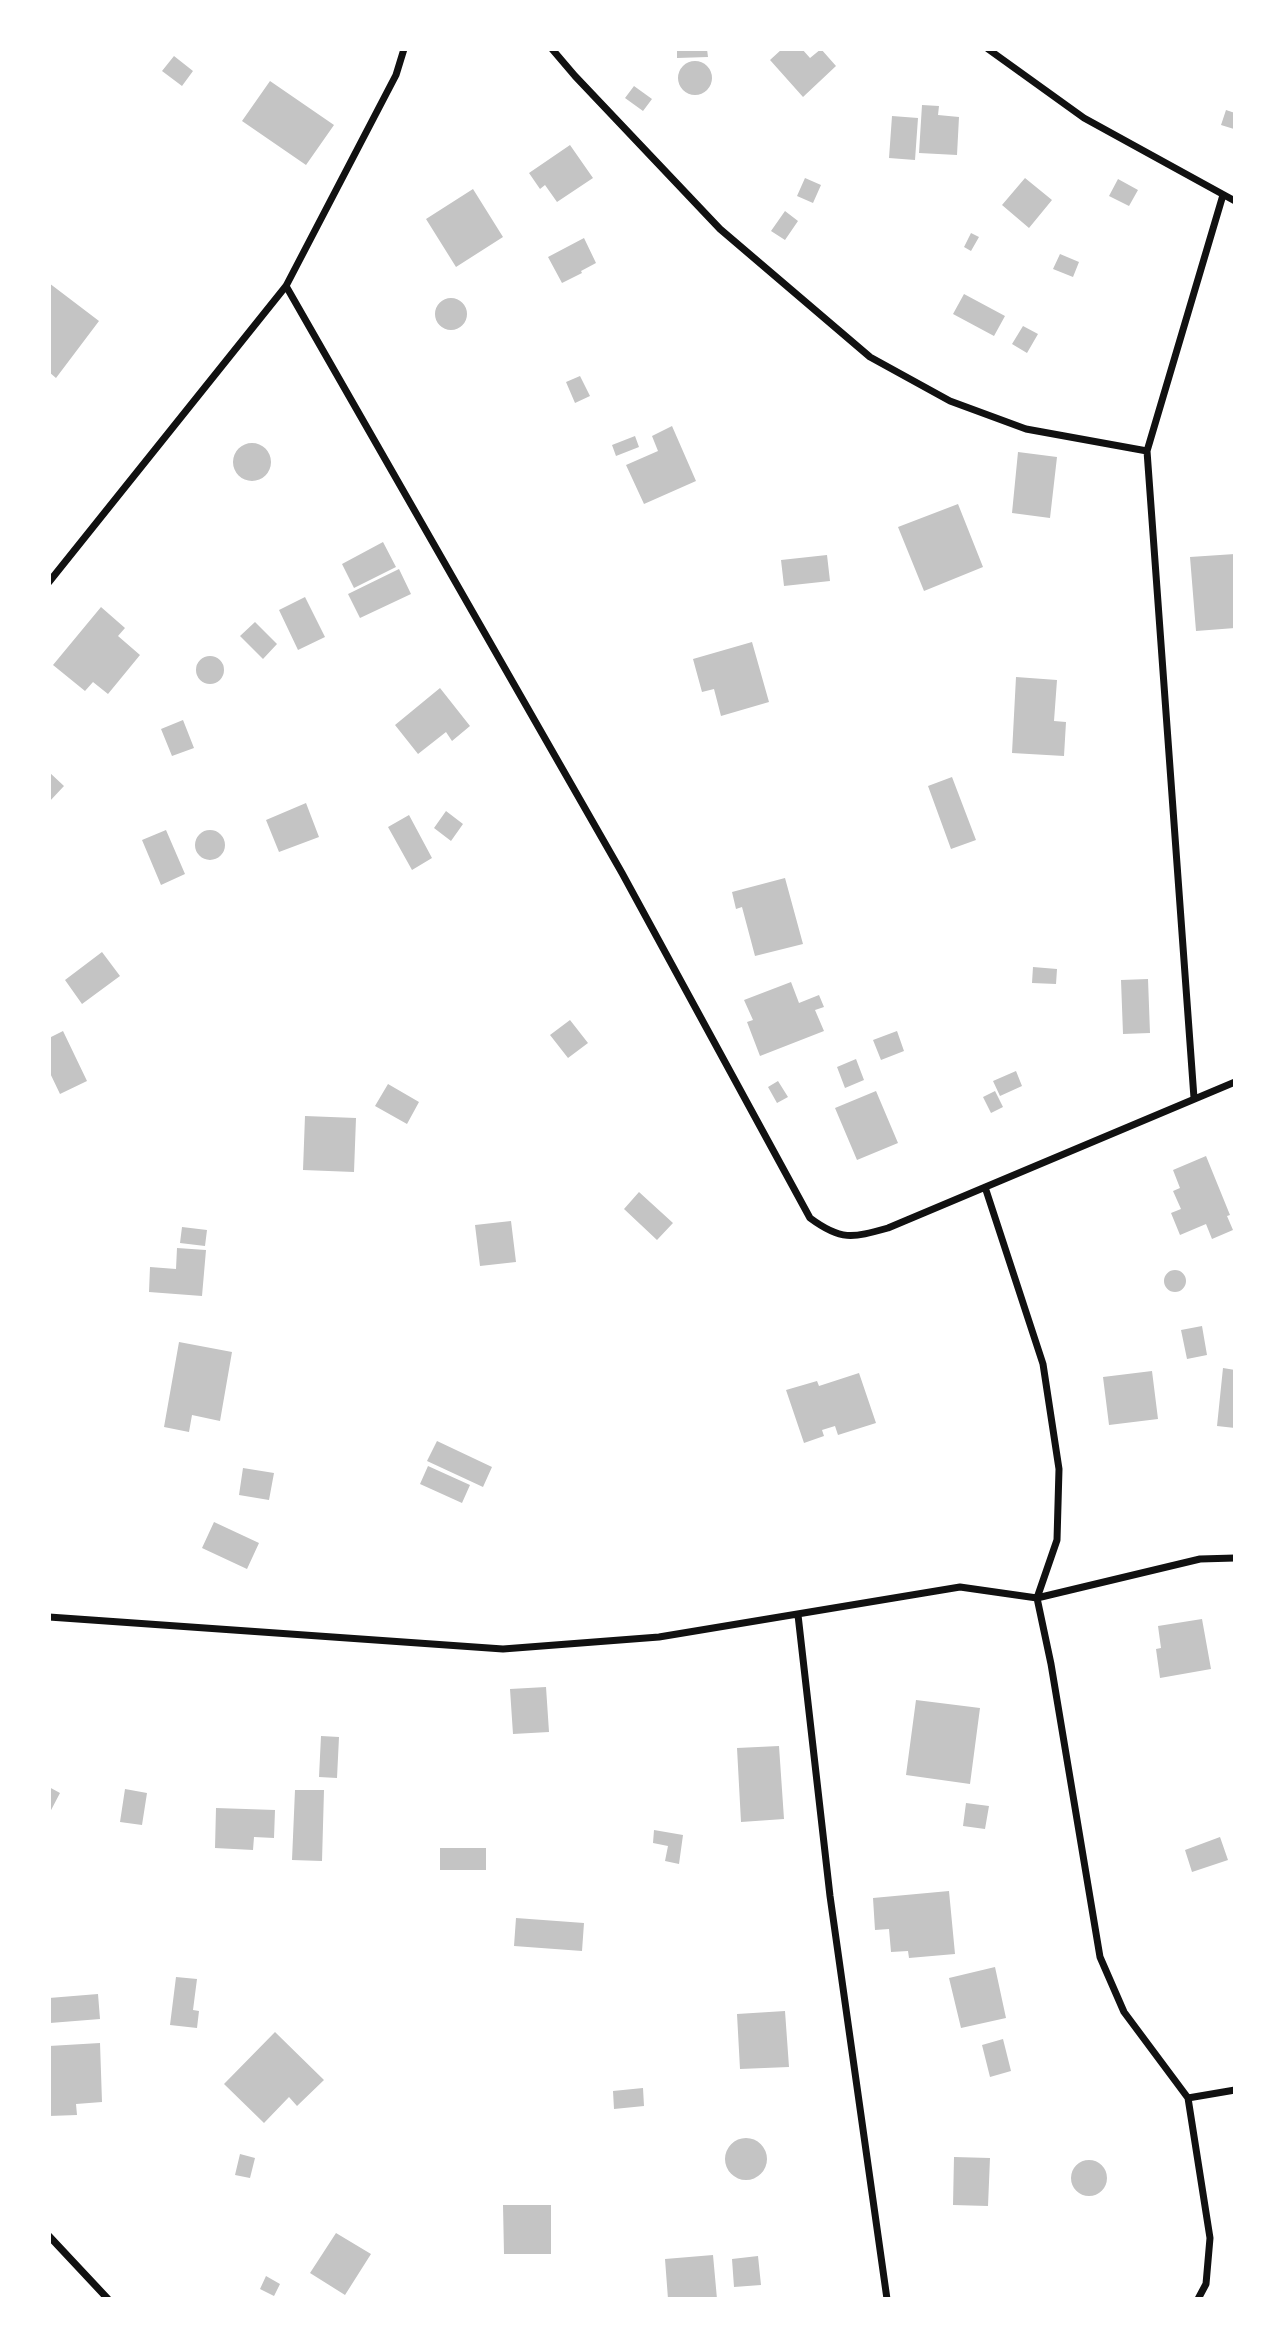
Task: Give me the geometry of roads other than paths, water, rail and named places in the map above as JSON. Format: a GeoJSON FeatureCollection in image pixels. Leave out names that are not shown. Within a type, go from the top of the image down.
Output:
{"type":"FeatureCollection","features":[{"type":"Feature","properties":{"kind":"street"},"geometry":{"type":"LineString","coordinates":[[49,582],[286,286],[396,75],[404,49]]}},
{"type":"Feature","properties":{"kind":"street"},"geometry":{"type":"LineString","coordinates":[[552,49],[720,229],[870,357],[950,401],[1026,429],[1147,451]]}},
{"type":"Feature","properties":{"kind":"street"},"geometry":{"type":"LineString","coordinates":[[988,49],[1084,118],[1235,201]]}},
{"type":"Feature","properties":{"kind":"street"},"geometry":{"type":"LineString","coordinates":[[1194,1098],[1147,451],[1223,195]]}},
{"type":"Feature","properties":{"kind":"street"},"geometry":{"type":"LineString","coordinates":[[286,286],[622,873],[810,1218],[830,1233],[858,1237],[888,1228],[1235,1082]]}},
{"type":"Feature","properties":{"kind":"street"},"geometry":{"type":"LineString","coordinates":[[985,1187],[1043,1364],[1059,1469],[1057,1540],[1037,1598],[1051,1664],[1100,1957],[1125,2012],[1188,2098],[1210,2238],[1206,2284],[1198,2299]]}},
{"type":"Feature","properties":{"kind":"street"},"geometry":{"type":"LineString","coordinates":[[49,1617],[503,1649],[659,1637],[960,1587],[1037,1598],[1200,1559],[1235,1558]]}},
{"type":"Feature","properties":{"kind":"street"},"geometry":{"type":"LineString","coordinates":[[799,1615],[830,1896],[887,2299]]}},
{"type":"Feature","properties":{"kind":"street"},"geometry":{"type":"LineString","coordinates":[[1188,2098],[1235,2090]]}},
{"type":"Feature","properties":{"kind":"street"},"geometry":{"type":"LineString","coordinates":[[49,2236],[108,2299]]}}]}
